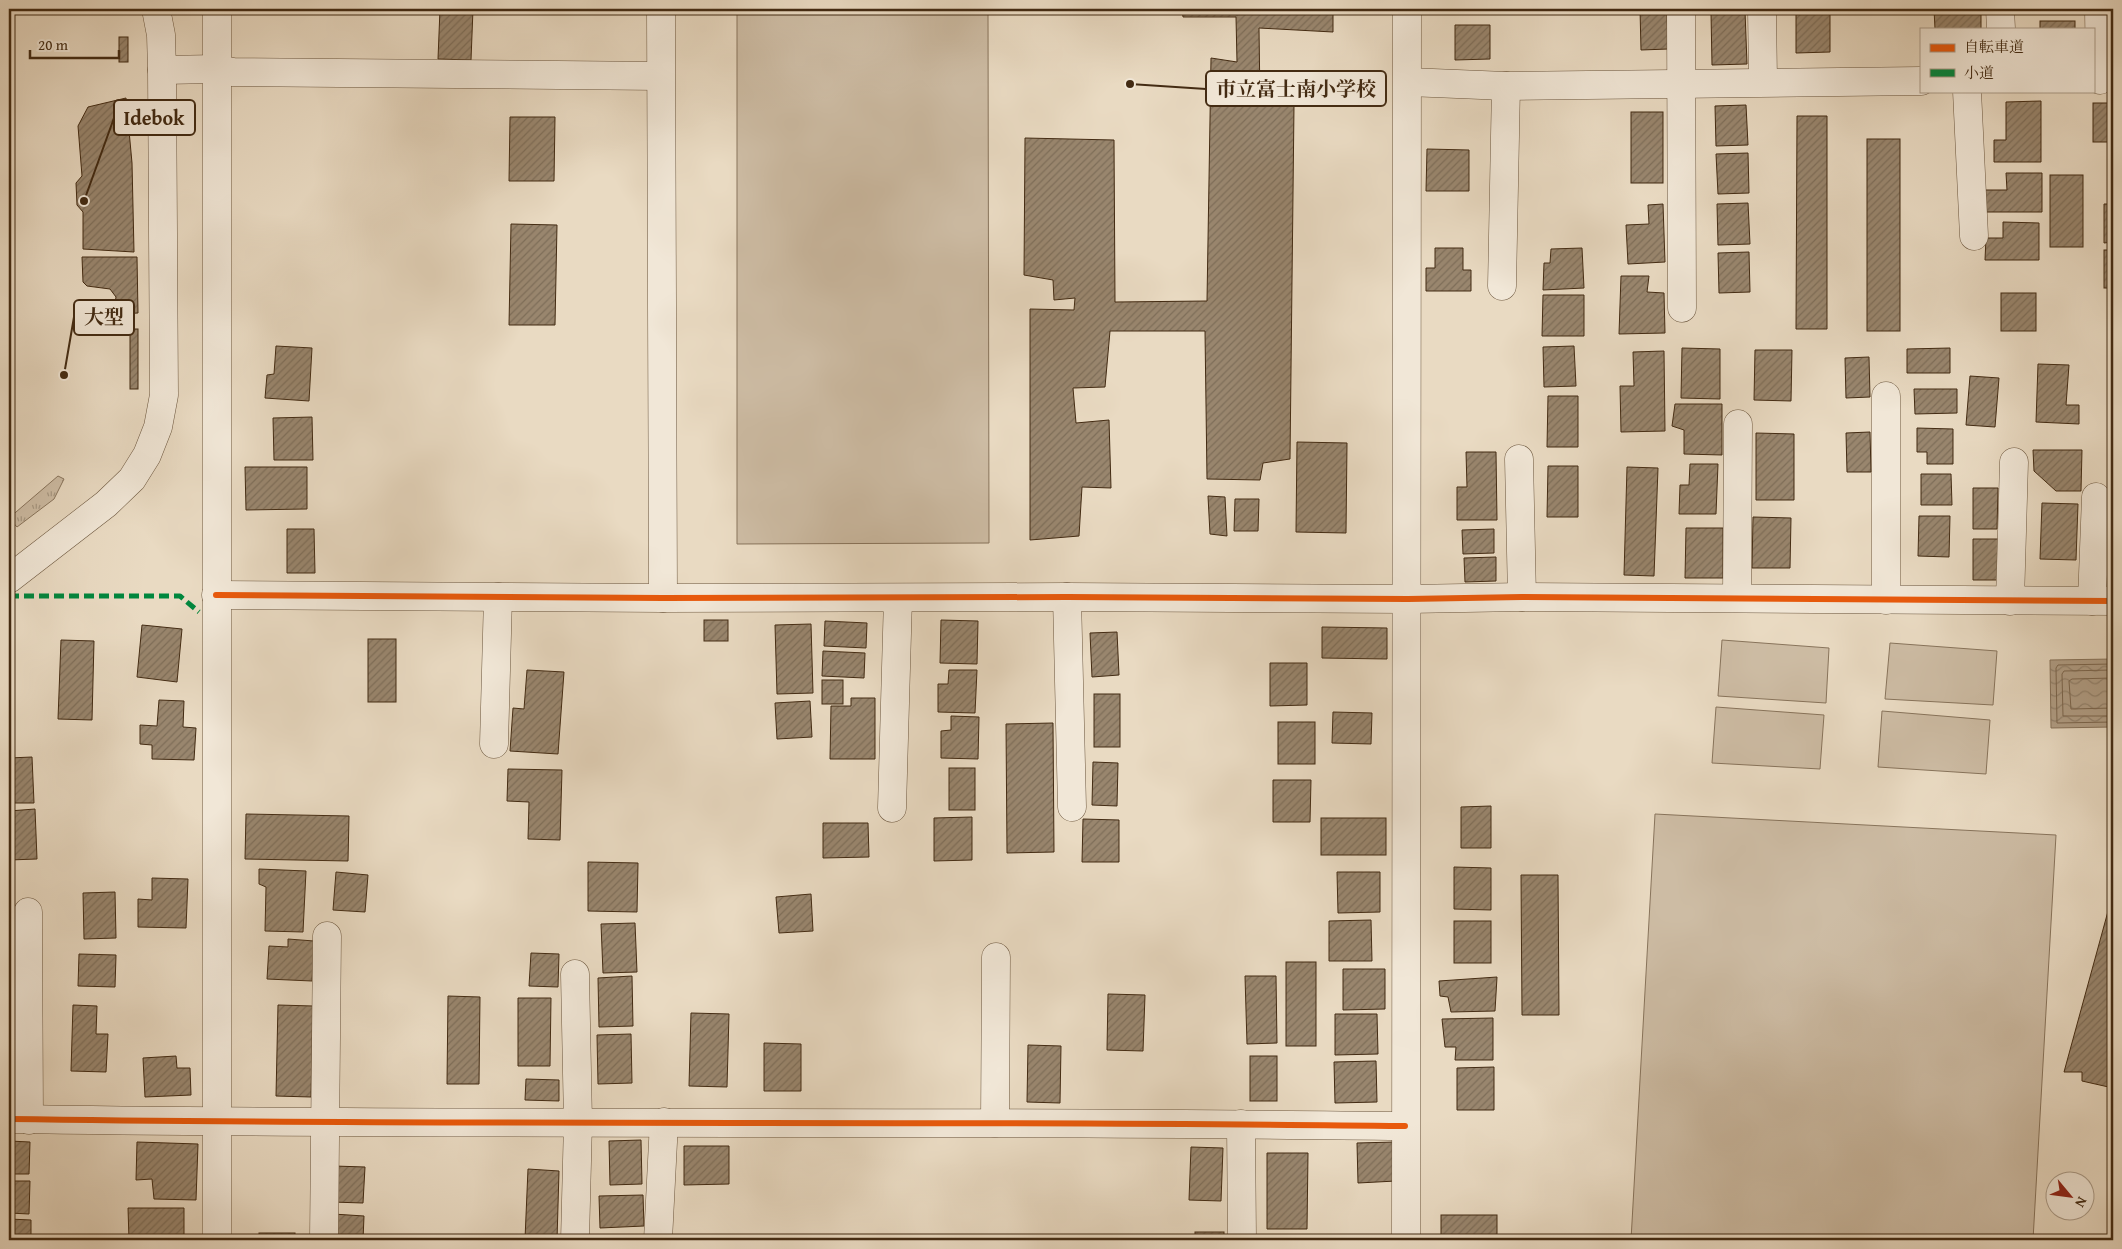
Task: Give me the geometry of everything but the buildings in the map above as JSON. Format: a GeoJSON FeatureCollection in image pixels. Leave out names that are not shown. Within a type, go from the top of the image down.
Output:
{"type":"FeatureCollection","features":[{"type":"Feature","properties":{"kind":"street"},"geometry":{"type":"LineString","coordinates":[[9,579],[106,504],[132,479],[147,455],[158,426],[164,395],[162,70],[161,35],[156,9]]}},
{"type":"Feature","properties":{"kind":"street"},"geometry":{"type":"LineString","coordinates":[[216,1240],[217,9]]}},
{"type":"Feature","properties":{"kind":"street"},"geometry":{"type":"LineString","coordinates":[[660,9],[663,598]]}},
{"type":"Feature","properties":{"kind":"street"},"geometry":{"type":"LineString","coordinates":[[1406,1240],[1407,9]]}},
{"type":"Feature","properties":{"kind":"street"},"geometry":{"type":"LineString","coordinates":[[1681,9],[1682,308]]}},
{"type":"Feature","properties":{"kind":"street"},"geometry":{"type":"LineString","coordinates":[[1762,9],[1763,81]]}},
{"type":"Feature","properties":{"kind":"street"},"geometry":{"type":"LineString","coordinates":[[2000,9],[2001,28]]}},
{"type":"Feature","properties":{"kind":"street"},"geometry":{"type":"LineString","coordinates":[[2099,9],[2102,80]]}},
{"type":"Feature","properties":{"kind":"street"},"geometry":{"type":"LineString","coordinates":[[162,70],[217,69],[233,72],[659,76]]}},
{"type":"Feature","properties":{"kind":"street"},"geometry":{"type":"LineString","coordinates":[[1408,82],[1506,86],[1763,81],[1920,81]]}},
{"type":"Feature","properties":{"kind":"street"},"geometry":{"type":"LineString","coordinates":[[1502,286],[1506,86]]}},
{"type":"Feature","properties":{"kind":"street"},"geometry":{"type":"LineString","coordinates":[[1968,92],[1974,236]]}},
{"type":"Feature","properties":{"kind":"street"},"geometry":{"type":"LineString","coordinates":[[1886,396],[1886,600]]}},
{"type":"Feature","properties":{"kind":"street"},"geometry":{"type":"LineString","coordinates":[[1738,424],[1738,598]]}},
{"type":"Feature","properties":{"kind":"street"},"geometry":{"type":"LineString","coordinates":[[1519,459],[1522,597]]}},
{"type":"Feature","properties":{"kind":"street"},"geometry":{"type":"LineString","coordinates":[[2010,601],[2014,462]]}},
{"type":"Feature","properties":{"kind":"street"},"geometry":{"type":"LineString","coordinates":[[216,595],[663,598],[1067,597],[1408,599],[1522,597],[2103,601],[2096,497]]}},
{"type":"Feature","properties":{"kind":"street"},"geometry":{"type":"LineString","coordinates":[[494,744],[498,597]]}},
{"type":"Feature","properties":{"kind":"street"},"geometry":{"type":"LineString","coordinates":[[1067,597],[1072,807]]}},
{"type":"Feature","properties":{"kind":"street"},"geometry":{"type":"LineString","coordinates":[[892,808],[898,598]]}},
{"type":"Feature","properties":{"kind":"street"},"geometry":{"type":"LineString","coordinates":[[28,912],[19,1119],[216,1122],[995,1123],[1405,1126]]}},
{"type":"Feature","properties":{"kind":"street"},"geometry":{"type":"LineString","coordinates":[[324,1240],[327,936]]}},
{"type":"Feature","properties":{"kind":"street"},"geometry":{"type":"LineString","coordinates":[[995,1123],[996,957]]}},
{"type":"Feature","properties":{"kind":"street"},"geometry":{"type":"LineString","coordinates":[[575,974],[578,1122],[576,1240]]}},
{"type":"Feature","properties":{"kind":"street"},"geometry":{"type":"LineString","coordinates":[[658,1240],[664,1122]]}},
{"type":"Feature","properties":{"kind":"street"},"geometry":{"type":"LineString","coordinates":[[1241,1124],[1242,1240]]}},
{"type":"Feature","properties":{"kind":"green space"},"geometry":{"type":"Polygon","coordinates":[[[737,9],[988,9],[989,543],[737,544],[737,9]]]}},
{"type":"Feature","properties":{"kind":"green space"},"geometry":{"type":"Polygon","coordinates":[[[58,476],[64,479],[54,499],[17,527],[9,518],[58,476]]]}},
{"type":"Feature","properties":{"kind":"green space"},"geometry":{"type":"Polygon","coordinates":[[[1722,640],[1829,648],[1826,703],[1718,696],[1722,640]]]}},
{"type":"Feature","properties":{"kind":"green space"},"geometry":{"type":"Polygon","coordinates":[[[1890,643],[1997,651],[1993,705],[1885,699],[1890,643]]]}},
{"type":"Feature","properties":{"kind":"green space"},"geometry":{"type":"Polygon","coordinates":[[[1716,707],[1824,715],[1820,769],[1712,763],[1716,707]]]}},
{"type":"Feature","properties":{"kind":"green space"},"geometry":{"type":"Polygon","coordinates":[[[1882,711],[1990,720],[1986,774],[1878,767],[1882,711]]]}},
{"type":"Feature","properties":{"kind":"green space"},"geometry":{"type":"Polygon","coordinates":[[[1655,814],[2056,835],[2033,1240],[1631,1240],[1655,814]]]}},
{"type":"Feature","properties":{"kind":"water"},"geometry":{"type":"Polygon","coordinates":[[[2113,659],[2113,727],[2051,728],[2050,660],[2113,659]]]}},
{"type":"Feature","properties":{"kind":"marked path"},"geometry":{"type":"LineString","coordinates":[[9,596],[180,596],[199,612]]}},
{"type":"Feature","properties":{"kind":"cycle path"},"geometry":{"type":"LineString","coordinates":[[216,595],[663,598],[1067,597],[1408,599],[1522,597],[2113,601]]}},
{"type":"Feature","properties":{"kind":"cycle path"},"geometry":{"type":"LineString","coordinates":[[9,1119],[1405,1126]]}},
{"type":"Feature","properties":{"kind":"place","name":"市立富士南小学校"},"geometry":{"type":"Point","coordinates":[1130,84]}},
{"type":"Feature","properties":{"kind":"place","name":"Idebok"},"geometry":{"type":"Point","coordinates":[84,201]}},
{"type":"Feature","properties":{"kind":"place","name":"大型"},"geometry":{"type":"Point","coordinates":[64,375]}}]}
